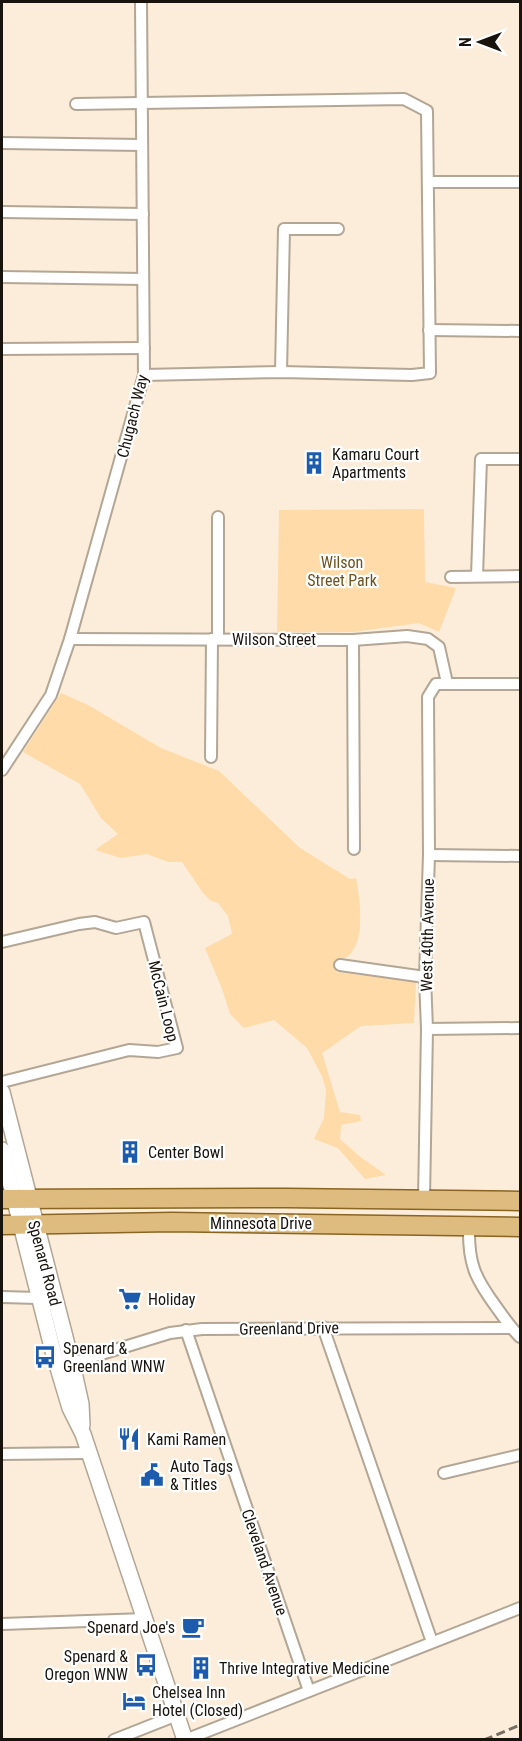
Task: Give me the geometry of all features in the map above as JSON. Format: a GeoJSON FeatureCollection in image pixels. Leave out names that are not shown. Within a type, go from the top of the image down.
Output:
{"type":"FeatureCollection","features":[{"type":"Feature","properties":{"kind":"main road","name":"Spenard Road"},"geometry":{"type":"LineString","coordinates":[[2,1092],[14,1199]]}},
{"type":"Feature","properties":{"kind":"main road","name":"Spenard Road"},"geometry":{"type":"LineString","coordinates":[[2,1150],[38,1298],[70,1408],[83,1434]]}},
{"type":"Feature","properties":{"kind":"main road","name":"Minnesota Drive"},"geometry":{"type":"LineString","coordinates":[[14,1199],[520,1201]]}},
{"type":"Feature","properties":{"kind":"main road","name":"Minnesota Drive"},"geometry":{"type":"LineString","coordinates":[[19,1225],[172,1222],[520,1227]]}},
{"type":"Feature","properties":{"kind":"main road","name":"Spenard Road"},"geometry":{"type":"LineString","coordinates":[[19,1225],[72,1364],[88,1453],[185,1740]]}},
{"type":"Feature","properties":{"kind":"street","name":"Chugach Way"},"geometry":{"type":"LineString","coordinates":[[2,770],[51,695],[70,639],[144,375],[141,2]]}},
{"type":"Feature","properties":{"kind":"street"},"geometry":{"type":"LineString","coordinates":[[76,104],[404,99],[427,111],[430,373],[412,375],[281,372],[144,375]]}},
{"type":"Feature","properties":{"kind":"street"},"geometry":{"type":"LineString","coordinates":[[2,142],[142,146]]}},
{"type":"Feature","properties":{"kind":"street"},"geometry":{"type":"LineString","coordinates":[[428,182],[520,182]]}},
{"type":"Feature","properties":{"kind":"street"},"geometry":{"type":"LineString","coordinates":[[2,212],[142,214]]}},
{"type":"Feature","properties":{"kind":"street"},"geometry":{"type":"LineString","coordinates":[[281,372],[284,229],[338,229]]}},
{"type":"Feature","properties":{"kind":"street"},"geometry":{"type":"LineString","coordinates":[[2,277],[143,279]]}},
{"type":"Feature","properties":{"kind":"street"},"geometry":{"type":"LineString","coordinates":[[429,330],[520,331]]}},
{"type":"Feature","properties":{"kind":"street"},"geometry":{"type":"LineString","coordinates":[[2,349],[144,348]]}},
{"type":"Feature","properties":{"kind":"street"},"geometry":{"type":"LineString","coordinates":[[477,576],[481,459],[520,459]]}},
{"type":"Feature","properties":{"kind":"street"},"geometry":{"type":"LineString","coordinates":[[211,757],[218,517]]}},
{"type":"Feature","properties":{"kind":"street"},"geometry":{"type":"LineString","coordinates":[[451,577],[520,576]]}},
{"type":"Feature","properties":{"kind":"street","name":"Wilson Street"},"geometry":{"type":"LineString","coordinates":[[70,639],[353,640],[407,636],[428,639],[439,647],[447,682]]}},
{"type":"Feature","properties":{"kind":"street"},"geometry":{"type":"LineString","coordinates":[[353,640],[354,849]]}},
{"type":"Feature","properties":{"kind":"street"},"geometry":{"type":"LineString","coordinates":[[447,682],[520,684]]}},
{"type":"Feature","properties":{"kind":"street","name":"West 40th Avenue"},"geometry":{"type":"LineString","coordinates":[[424,1199],[427,1029],[425,977],[429,855],[428,697],[436,684],[447,682]]}},
{"type":"Feature","properties":{"kind":"street"},"geometry":{"type":"LineString","coordinates":[[429,855],[520,856]]}},
{"type":"Feature","properties":{"kind":"street","name":"McCain Loop"},"geometry":{"type":"LineString","coordinates":[[2,942],[79,924],[95,922],[116,928],[144,922],[177,1048],[158,1052],[129,1050],[2,1082]]}},
{"type":"Feature","properties":{"kind":"street"},"geometry":{"type":"LineString","coordinates":[[340,964],[425,977]]}},
{"type":"Feature","properties":{"kind":"street"},"geometry":{"type":"LineString","coordinates":[[427,1029],[520,1028]]}},
{"type":"Feature","properties":{"kind":"street"},"geometry":{"type":"LineString","coordinates":[[469,1226],[473,1269],[480,1284],[520,1337]]}},
{"type":"Feature","properties":{"kind":"street"},"geometry":{"type":"LineString","coordinates":[[2,1297],[38,1298]]}},
{"type":"Feature","properties":{"kind":"street"},"geometry":{"type":"LineString","coordinates":[[323,1327],[432,1642]]}},
{"type":"Feature","properties":{"kind":"street","name":"Greenland Drive"},"geometry":{"type":"LineString","coordinates":[[72,1364],[186,1330],[323,1327],[511,1328]]}},
{"type":"Feature","properties":{"kind":"street","name":"Cleveland Avenue"},"geometry":{"type":"LineString","coordinates":[[186,1330],[309,1691]]}},
{"type":"Feature","properties":{"kind":"street"},"geometry":{"type":"LineString","coordinates":[[2,1454],[88,1453]]}},
{"type":"Feature","properties":{"kind":"street"},"geometry":{"type":"LineString","coordinates":[[444,1473],[520,1455]]}},
{"type":"Feature","properties":{"kind":"street"},"geometry":{"type":"LineString","coordinates":[[185,1740],[520,1608]]}},
{"type":"Feature","properties":{"kind":"street"},"geometry":{"type":"LineString","coordinates":[[2,1624],[145,1619]]}},
{"type":"Feature","properties":{"kind":"street"},"geometry":{"type":"LineString","coordinates":[[114,1740],[177,1715]]}},
{"type":"Feature","properties":{"kind":"green space","name":"Wilson Street Park"},"geometry":{"type":"Polygon","coordinates":[[[424,509],[425,582],[456,588],[439,632],[419,623],[353,632],[277,632],[279,510],[424,509]]]}},
{"type":"Feature","properties":{"kind":"green space"},"geometry":{"type":"Polygon","coordinates":[[[61,693],[88,705],[161,748],[219,771],[300,848],[350,879],[356,878],[360,919],[357,941],[348,956],[334,962],[336,972],[416,982],[414,1023],[361,1026],[322,1053],[340,1112],[360,1115],[361,1121],[341,1125],[340,1139],[386,1175],[365,1179],[338,1148],[314,1139],[324,1118],[326,1090],[322,1076],[307,1048],[274,1020],[244,1028],[230,1014],[205,948],[232,934],[228,916],[218,903],[211,901],[203,893],[182,862],[168,862],[147,854],[121,858],[95,850],[118,834],[101,818],[80,784],[23,752],[61,693]]]}},
{"type":"Feature","properties":{"kind":"railway"},"geometry":{"type":"LineString","coordinates":[[484,1740],[520,1725]]}},
{"type":"Feature","properties":{"kind":"place","name":"Kamaru Court Apartments"},"geometry":{"type":"Point","coordinates":[314,463]}},
{"type":"Feature","properties":{"kind":"place","name":"Center Bowl"},"geometry":{"type":"Point","coordinates":[130,1152]}},
{"type":"Feature","properties":{"kind":"place","name":"Holiday"},"geometry":{"type":"Point","coordinates":[130,1299]}},
{"type":"Feature","properties":{"kind":"place","name":"Spenard & Greenland WNW"},"geometry":{"type":"Point","coordinates":[45,1357]}},
{"type":"Feature","properties":{"kind":"place","name":"Kami Ramen"},"geometry":{"type":"Point","coordinates":[129,1439]}},
{"type":"Feature","properties":{"kind":"place","name":"Auto Tags & Titles"},"geometry":{"type":"Point","coordinates":[152,1475]}},
{"type":"Feature","properties":{"kind":"place","name":"Spenard Joe's"},"geometry":{"type":"Point","coordinates":[193,1627]}},
{"type":"Feature","properties":{"kind":"place","name":"Spenard & Oregon WNW"},"geometry":{"type":"Point","coordinates":[146,1665]}},
{"type":"Feature","properties":{"kind":"place","name":"Thrive Integrative Medicine"},"geometry":{"type":"Point","coordinates":[201,1668]}},
{"type":"Feature","properties":{"kind":"place","name":"Chelsea Inn Hotel (Closed)"},"geometry":{"type":"Point","coordinates":[134,1701]}}]}
